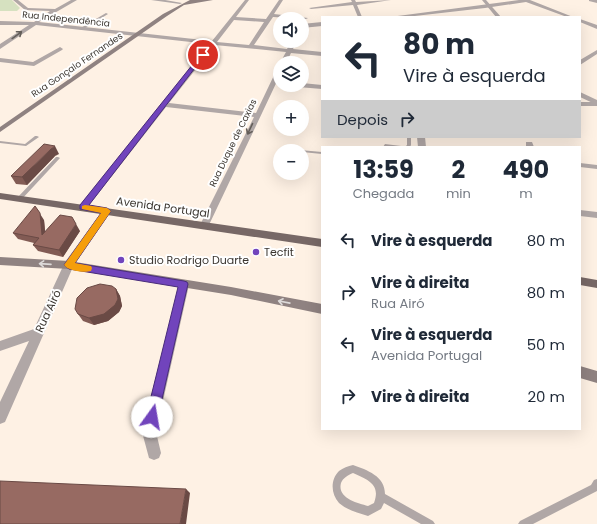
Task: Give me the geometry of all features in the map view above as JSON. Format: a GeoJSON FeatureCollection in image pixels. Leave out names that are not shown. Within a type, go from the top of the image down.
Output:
{"type":"FeatureCollection","features":[{"type":"Feature","properties":{"kind":"main road"},"geometry":{"type":"LineString","coordinates":[[186,0],[211,0]]}},
{"type":"Feature","properties":{"kind":"main road","name":"Rua Gonçalo Fernandes"},"geometry":{"type":"LineString","coordinates":[[165,15],[181,1]]}},
{"type":"Feature","properties":{"kind":"main road","name":"Rua Gonçalo Fernandes"},"geometry":{"type":"LineString","coordinates":[[0,130],[165,15],[183,4],[198,1]]}},
{"type":"Feature","properties":{"kind":"main road","name":"Avenida Portugal"},"geometry":{"type":"LineString","coordinates":[[0,196],[321,243]]}},
{"type":"Feature","properties":{"kind":"main road"},"geometry":{"type":"LineString","coordinates":[[0,261],[69,265],[321,309]]}},
{"type":"Feature","properties":{"kind":"main road"},"geometry":{"type":"LineString","coordinates":[[581,281],[597,284]]}},
{"type":"Feature","properties":{"kind":"main road"},"geometry":{"type":"LineString","coordinates":[[581,372],[597,377]]}},
{"type":"Feature","properties":{"kind":"street"},"geometry":{"type":"LineString","coordinates":[[15,0],[26,9],[54,10]]}},
{"type":"Feature","properties":{"kind":"street"},"geometry":{"type":"LineString","coordinates":[[0,47],[54,10],[75,0]]}},
{"type":"Feature","properties":{"kind":"street"},"geometry":{"type":"LineString","coordinates":[[153,0],[181,1]]}},
{"type":"Feature","properties":{"kind":"street"},"geometry":{"type":"LineString","coordinates":[[83,207],[247,0]]}},
{"type":"Feature","properties":{"kind":"street"},"geometry":{"type":"LineString","coordinates":[[250,47],[280,0]]}},
{"type":"Feature","properties":{"kind":"street"},"geometry":{"type":"LineString","coordinates":[[309,12],[314,0]]}},
{"type":"Feature","properties":{"kind":"street"},"geometry":{"type":"LineString","coordinates":[[311,8],[354,2],[389,0]]}},
{"type":"Feature","properties":{"kind":"street"},"geometry":{"type":"LineString","coordinates":[[484,0],[498,16]]}},
{"type":"Feature","properties":{"kind":"street"},"geometry":{"type":"LineString","coordinates":[[407,16],[490,7],[526,0],[568,16]]}},
{"type":"Feature","properties":{"kind":"street"},"geometry":{"type":"LineString","coordinates":[[590,0],[597,2]]}},
{"type":"Feature","properties":{"kind":"street"},"geometry":{"type":"LineString","coordinates":[[354,2],[360,16]]}},
{"type":"Feature","properties":{"kind":"street"},"geometry":{"type":"LineString","coordinates":[[233,18],[267,21]]}},
{"type":"Feature","properties":{"kind":"street"},"geometry":{"type":"LineString","coordinates":[[581,20],[597,27]]}},
{"type":"Feature","properties":{"kind":"street","name":"Rua Independência"},"geometry":{"type":"LineString","coordinates":[[0,23],[34,23],[321,54]]}},
{"type":"Feature","properties":{"kind":"street"},"geometry":{"type":"LineString","coordinates":[[309,25],[321,24]]}},
{"type":"Feature","properties":{"kind":"street"},"geometry":{"type":"LineString","coordinates":[[286,56],[290,48]]}},
{"type":"Feature","properties":{"kind":"street"},"geometry":{"type":"LineString","coordinates":[[0,60],[34,64],[60,49]]}},
{"type":"Feature","properties":{"kind":"street"},"geometry":{"type":"LineString","coordinates":[[581,62],[597,52]]}},
{"type":"Feature","properties":{"kind":"street"},"geometry":{"type":"LineString","coordinates":[[309,86],[321,87]]}},
{"type":"Feature","properties":{"kind":"street","name":"Rua Duque de Caxias"},"geometry":{"type":"LineString","coordinates":[[205,225],[257,115],[273,89]]}},
{"type":"Feature","properties":{"kind":"street"},"geometry":{"type":"LineString","coordinates":[[581,95],[597,103]]}},
{"type":"Feature","properties":{"kind":"street"},"geometry":{"type":"LineString","coordinates":[[581,104],[597,103]]}},
{"type":"Feature","properties":{"kind":"street"},"geometry":{"type":"LineString","coordinates":[[164,104],[257,115]]}},
{"type":"Feature","properties":{"kind":"street"},"geometry":{"type":"LineString","coordinates":[[581,165],[597,167]]}},
{"type":"Feature","properties":{"kind":"street","name":"Rua Airó"},"geometry":{"type":"LineString","coordinates":[[0,417],[69,265],[107,211]]}},
{"type":"Feature","properties":{"kind":"street"},"geometry":{"type":"LineString","coordinates":[[581,213],[597,215]]}},
{"type":"Feature","properties":{"kind":"street"},"geometry":{"type":"LineString","coordinates":[[154,453],[149,432],[184,284]]}},
{"type":"Feature","properties":{"kind":"street"},"geometry":{"type":"LineString","coordinates":[[0,346],[37,333]]}},
{"type":"Feature","properties":{"kind":"lane"},"geometry":{"type":"LineString","coordinates":[[81,29],[107,14]]}},
{"type":"Feature","properties":{"kind":"lane"},"geometry":{"type":"LineString","coordinates":[[0,142],[26,145],[37,137]]}},
{"type":"Feature","properties":{"kind":"lane"},"geometry":{"type":"LineString","coordinates":[[309,152],[321,153]]}},
{"type":"Feature","properties":{"kind":"lane"},"geometry":{"type":"LineString","coordinates":[[19,199],[58,158]]}},
{"type":"Feature","properties":{"kind":"lane"},"geometry":{"type":"LineString","coordinates":[[353,469],[373,477],[380,486],[382,497],[378,506],[368,511],[347,503],[340,497],[336,487],[338,477],[344,471],[353,469]]}},
{"type":"Feature","properties":{"kind":"lane"},"geometry":{"type":"LineString","coordinates":[[523,524],[594,488],[597,483]]}},
{"type":"Feature","properties":{"kind":"lane"},"geometry":{"type":"LineString","coordinates":[[382,497],[430,524]]}},
{"type":"Feature","properties":{"kind":"green space"},"geometry":{"type":"Polygon","coordinates":[[[0,0],[12,0],[20,8],[17,11],[0,11],[0,0]]]}},
{"type":"Feature","properties":{"kind":"building"},"geometry":{"type":"Polygon","coordinates":[[[44,144],[55,146],[22,177],[11,176],[44,144]]]}},
{"type":"Feature","properties":{"kind":"building"},"geometry":{"type":"Polygon","coordinates":[[[35,206],[40,213],[42,235],[60,215],[72,217],[76,224],[59,250],[33,245],[39,238],[13,233],[35,206]]]}},
{"type":"Feature","properties":{"kind":"building"},"geometry":{"type":"Polygon","coordinates":[[[100,284],[112,286],[116,289],[118,299],[115,305],[104,314],[89,318],[78,314],[75,309],[77,298],[87,288],[100,284]]]}},
{"type":"Feature","properties":{"kind":"building"},"geometry":{"type":"Polygon","coordinates":[[[0,481],[186,489],[180,524],[0,524],[0,481]]]}},
{"type":"Feature","properties":{"kind":"slow traffic"},"geometry":{"type":"LineString","coordinates":[[85,207],[107,211],[69,265],[87,268]]}},
{"type":"Feature","properties":{"kind":"place","name":"Tecfit"},"geometry":{"type":"Point","coordinates":[256,252]}},
{"type":"Feature","properties":{"kind":"place","name":"Studio Rodrigo Duarte"},"geometry":{"type":"Point","coordinates":[121,260]}},
{"type":"Feature","properties":{"kind":"route"},"geometry":{"type":"LineString","coordinates":[[152,417],[184,284],[69,265],[107,211],[83,207],[203,55]]}}]}
